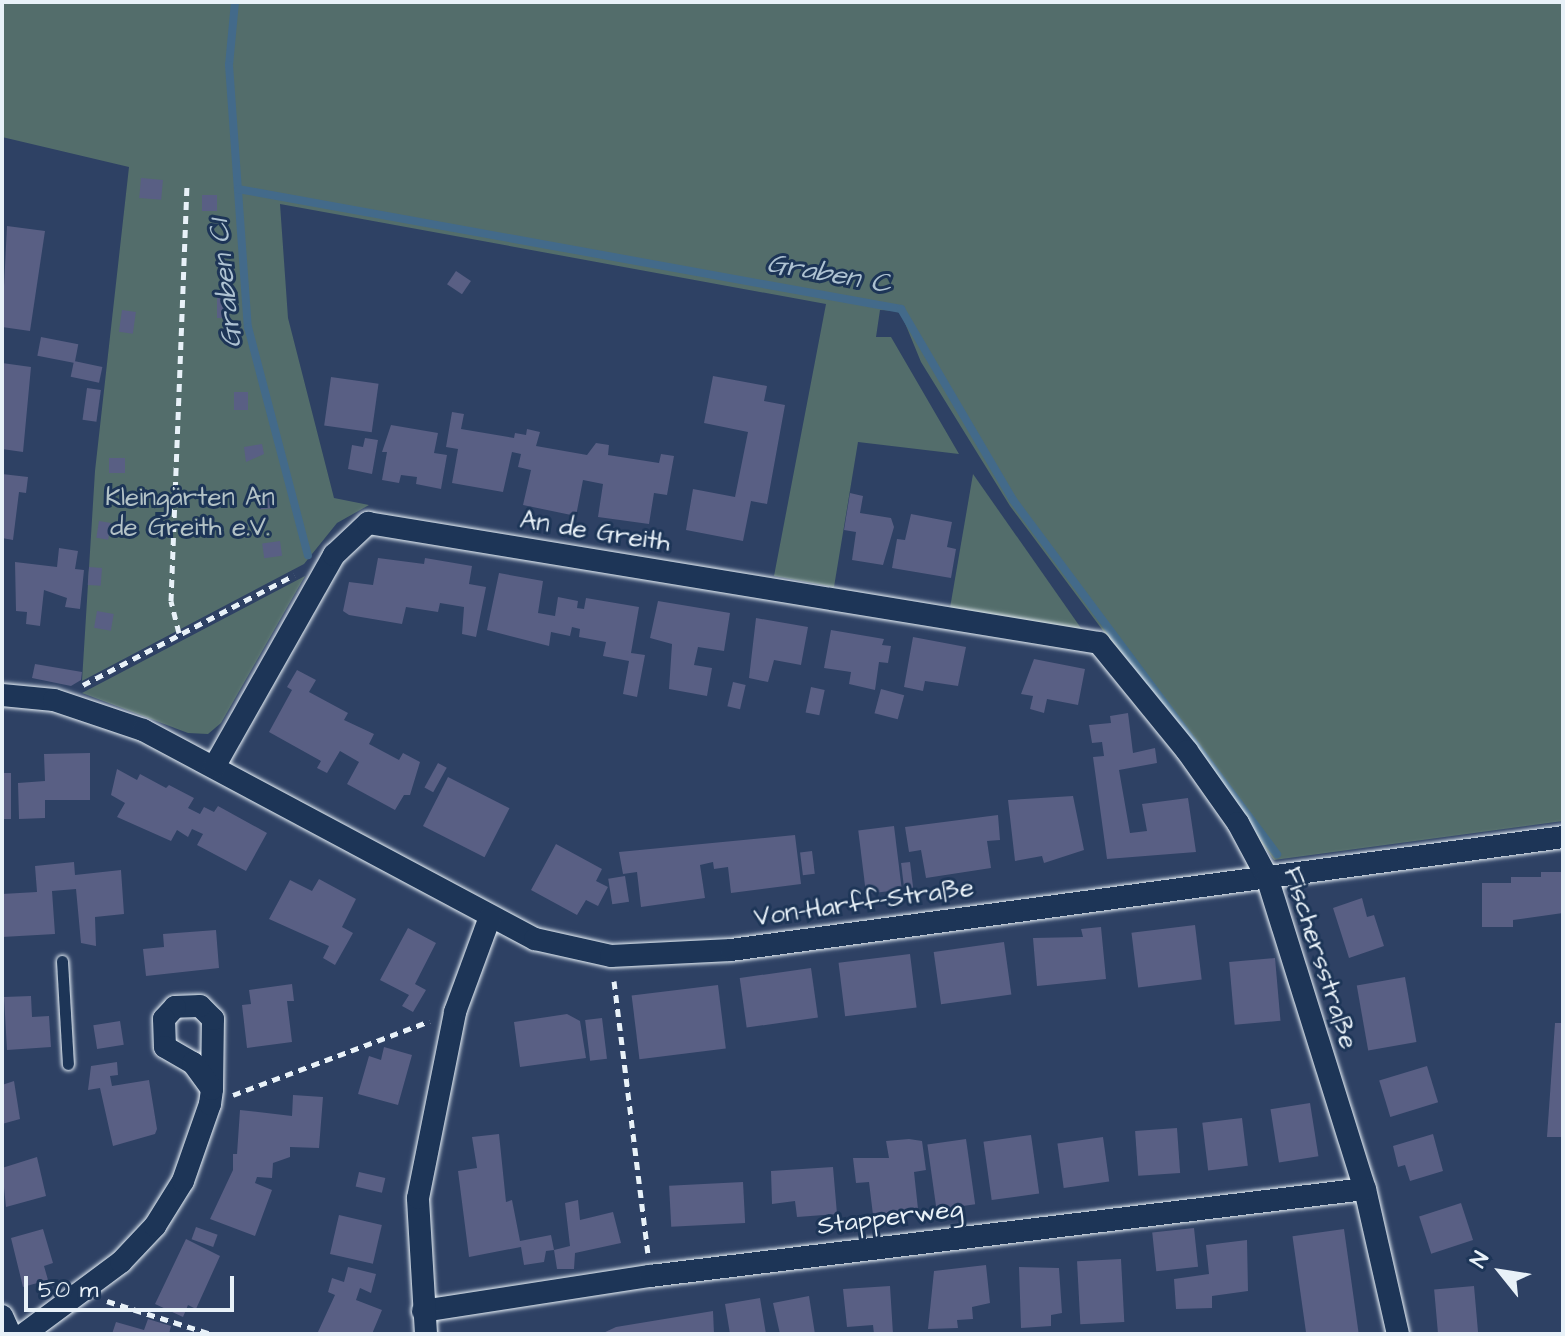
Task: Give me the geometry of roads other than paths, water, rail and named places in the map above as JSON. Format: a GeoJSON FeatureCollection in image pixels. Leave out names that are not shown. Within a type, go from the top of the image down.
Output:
{"type":"FeatureCollection","features":[{"type":"Feature","properties":{"kind":"street","name":"An de Greith"},"geometry":{"type":"LineString","coordinates":[[214,767],[334,555],[368,523],[1099,643]]}},
{"type":"Feature","properties":{"kind":"street","name":"Fischersstraße"},"geometry":{"type":"LineString","coordinates":[[1099,643],[1187,751],[1238,823],[1267,877],[1365,1189],[1398,1334]]}},
{"type":"Feature","properties":{"kind":"street","name":"Von-Harff-Straße"},"geometry":{"type":"LineString","coordinates":[[2,695],[54,700],[143,730],[490,917],[568,950],[611,956],[731,950],[1563,837]]}},
{"type":"Feature","properties":{"kind":"street"},"geometry":{"type":"LineString","coordinates":[[426,1334],[418,1198],[455,1012],[490,917]]}},
{"type":"Feature","properties":{"kind":"street"},"geometry":{"type":"LineString","coordinates":[[24,1334],[121,1262],[155,1226],[183,1181],[211,1096]]}},
{"type":"Feature","properties":{"kind":"street","name":"Stapperweg"},"geometry":{"type":"LineString","coordinates":[[423,1311],[650,1276],[1365,1189]]}},
{"type":"Feature","properties":{"kind":"street"},"geometry":{"type":"LineString","coordinates":[[2,1316],[10,1334]]}},
{"type":"Feature","properties":{"kind":"lane"},"geometry":{"type":"LineString","coordinates":[[62,961],[68,1064]]}},
{"type":"Feature","properties":{"kind":"waterway","name":"Graben C1"},"geometry":{"type":"LineString","coordinates":[[235,2],[229,65],[248,327],[308,555]]}},
{"type":"Feature","properties":{"kind":"waterway","name":"Graben C"},"geometry":{"type":"LineString","coordinates":[[238,189],[901,309],[1013,500],[1277,854]]}},
{"type":"Feature","properties":{"kind":"park label","name":"Kleingärten An de Greith e.V."},"geometry":{"type":"Point","coordinates":[190,513]}}]}
